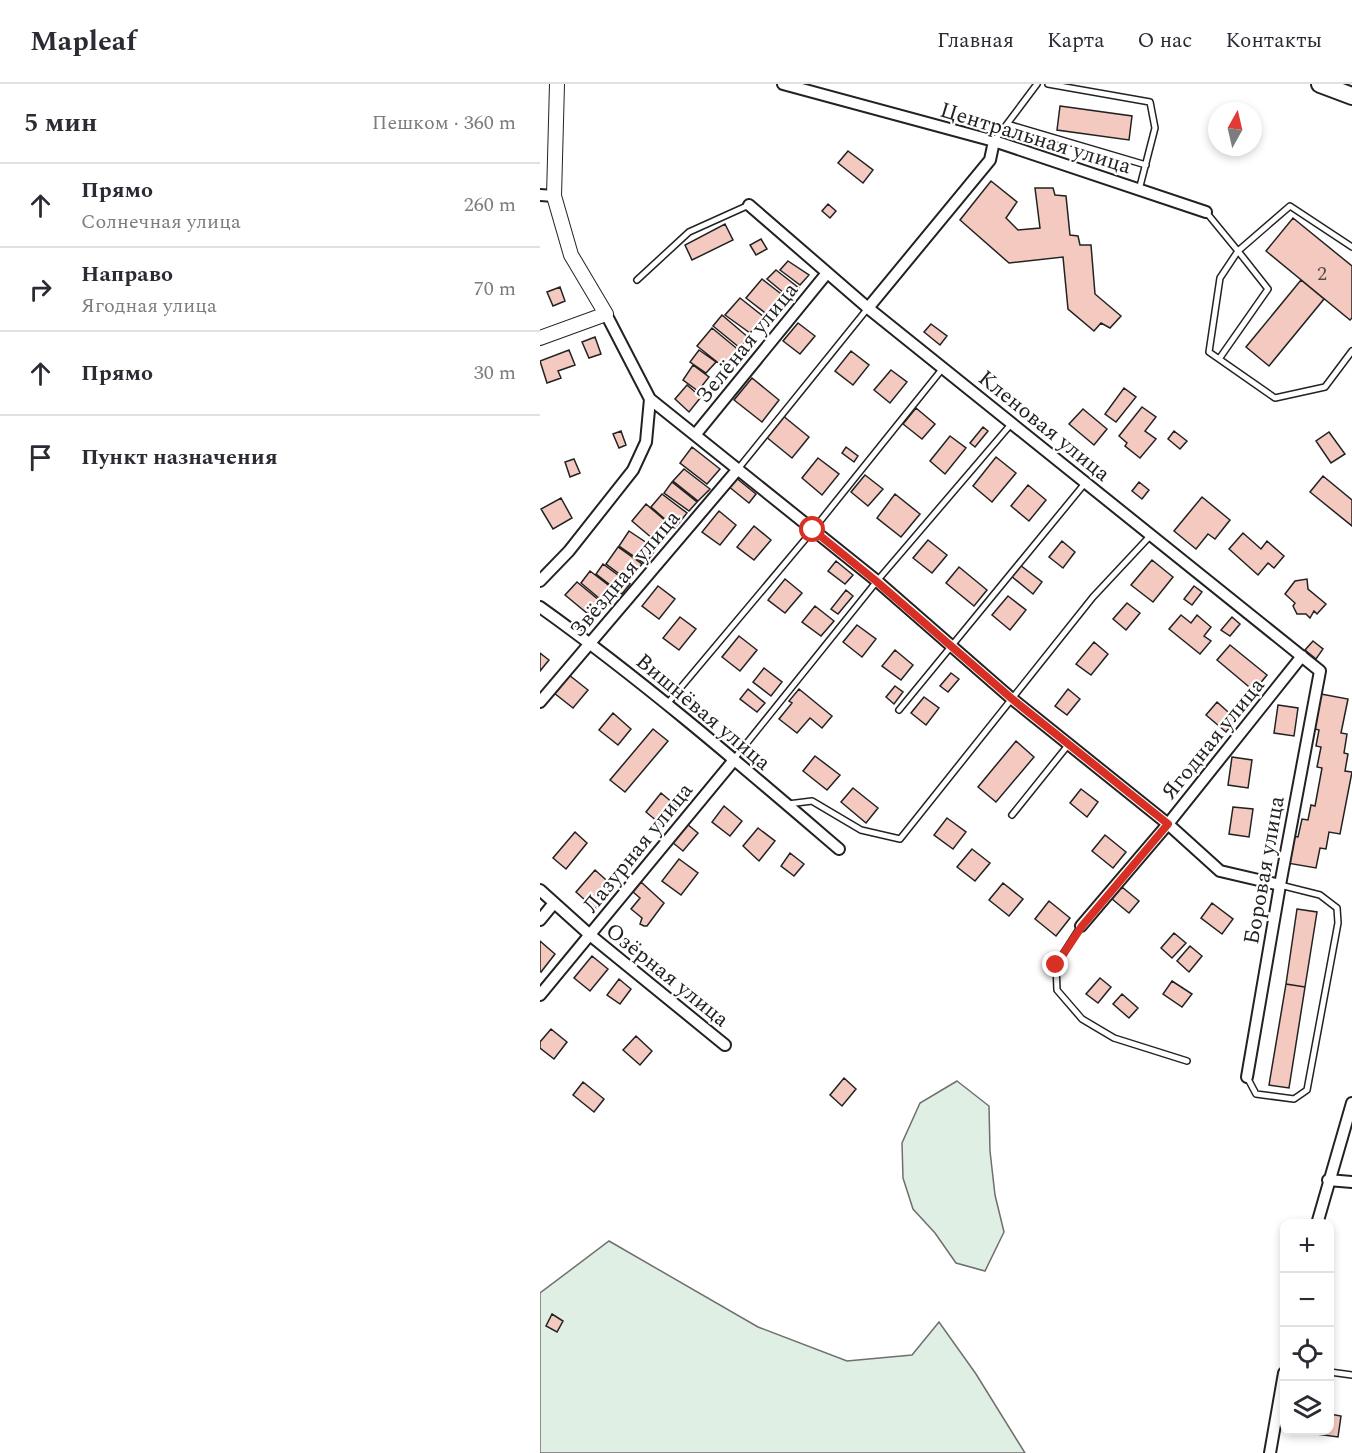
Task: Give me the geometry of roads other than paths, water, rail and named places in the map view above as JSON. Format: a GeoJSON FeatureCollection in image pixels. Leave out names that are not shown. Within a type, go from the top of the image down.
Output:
{"type":"FeatureCollection","features":[{"type":"Feature","properties":{"kind":"main road"},"geometry":{"type":"LineString","coordinates":[[1320,84],[1352,96]]}},
{"type":"Feature","properties":{"kind":"street"},"geometry":{"type":"LineString","coordinates":[[557,84],[547,196],[571,255],[606,314],[650,399],[876,581],[1011,698],[1168,824],[1220,871],[1280,885]]}},
{"type":"Feature","properties":{"kind":"street","name":"Центральная улица"},"geometry":{"type":"LineString","coordinates":[[783,84],[994,141],[1206,212]]}},
{"type":"Feature","properties":{"kind":"street"},"geometry":{"type":"LineString","coordinates":[[868,308],[990,159],[994,141]]}},
{"type":"Feature","properties":{"kind":"street","name":"Кленовая улица"},"geometry":{"type":"LineString","coordinates":[[749,205],[868,308],[1320,671]]}},
{"type":"Feature","properties":{"kind":"street","name":"Зелёная улица"},"geometry":{"type":"LineString","coordinates":[[694,435],[827,273]]}},
{"type":"Feature","properties":{"kind":"street"},"geometry":{"type":"LineString","coordinates":[[540,338],[606,314]]}},
{"type":"Feature","properties":{"kind":"street"},"geometry":{"type":"LineString","coordinates":[[540,581],[569,551],[633,470],[646,442],[650,399]]}},
{"type":"Feature","properties":{"kind":"street","name":"Звёздная улица"},"geometry":{"type":"LineString","coordinates":[[540,702],[738,469]]}},
{"type":"Feature","properties":{"kind":"street","name":"Вишнёвая улица"},"geometry":{"type":"LineString","coordinates":[[540,607],[667,704],[839,849]]}},
{"type":"Feature","properties":{"kind":"street","name":"Ягодная улица"},"geometry":{"type":"LineString","coordinates":[[1082,926],[1168,824],[1302,657]]}},
{"type":"Feature","properties":{"kind":"street","name":"Боровая улица"},"geometry":{"type":"LineString","coordinates":[[1248,1077],[1280,885],[1320,671]]}},
{"type":"Feature","properties":{"kind":"street","name":"Лазурная улица"},"geometry":{"type":"LineString","coordinates":[[540,890],[590,934],[734,760]]}},
{"type":"Feature","properties":{"kind":"street"},"geometry":{"type":"LineString","coordinates":[[540,920],[554,903]]}},
{"type":"Feature","properties":{"kind":"street","name":"Озёрная улица"},"geometry":{"type":"LineString","coordinates":[[540,995],[590,934],[725,1045]]}},
{"type":"Feature","properties":{"kind":"street"},"geometry":{"type":"LineString","coordinates":[[1318,1219],[1352,1103]]}},
{"type":"Feature","properties":{"kind":"street"},"geometry":{"type":"LineString","coordinates":[[1328,1180],[1352,1182]]}},
{"type":"Feature","properties":{"kind":"street"},"geometry":{"type":"LineString","coordinates":[[1270,1453],[1283,1381]]}},
{"type":"Feature","properties":{"kind":"lane"},"geometry":{"type":"LineString","coordinates":[[994,141],[1037,84]]}},
{"type":"Feature","properties":{"kind":"lane"},"geometry":{"type":"LineString","coordinates":[[1048,84],[1150,102],[1155,128],[1140,190]]}},
{"type":"Feature","properties":{"kind":"lane"},"geometry":{"type":"LineString","coordinates":[[1007,124],[1146,165]]}},
{"type":"Feature","properties":{"kind":"lane"},"geometry":{"type":"LineString","coordinates":[[637,280],[689,232],[749,205]]}},
{"type":"Feature","properties":{"kind":"lane"},"geometry":{"type":"LineString","coordinates":[[1352,247],[1290,206],[1238,251],[1220,278],[1209,352],[1275,398],[1325,387],[1352,351]]}},
{"type":"Feature","properties":{"kind":"lane"},"geometry":{"type":"LineString","coordinates":[[1206,212],[1269,289],[1219,359]]}},
{"type":"Feature","properties":{"kind":"lane"},"geometry":{"type":"LineString","coordinates":[[738,469],[868,308]]}},
{"type":"Feature","properties":{"kind":"lane"},"geometry":{"type":"LineString","coordinates":[[667,704],[813,530],[943,368]]}},
{"type":"Feature","properties":{"kind":"lane"},"geometry":{"type":"LineString","coordinates":[[734,760],[876,581],[1012,423]]}},
{"type":"Feature","properties":{"kind":"lane"},"geometry":{"type":"LineString","coordinates":[[899,710],[1086,482]]}},
{"type":"Feature","properties":{"kind":"lane"},"geometry":{"type":"LineString","coordinates":[[786,804],[812,801],[861,830],[900,839],[1093,597],[1151,535]]}},
{"type":"Feature","properties":{"kind":"lane"},"geometry":{"type":"LineString","coordinates":[[1012,815],[1069,744]]}},
{"type":"Feature","properties":{"kind":"lane"},"geometry":{"type":"LineString","coordinates":[[1248,1077],[1256,1094],[1294,1099],[1307,1090],[1338,923],[1337,908],[1320,895],[1280,885]]}},
{"type":"Feature","properties":{"kind":"lane"},"geometry":{"type":"LineString","coordinates":[[1082,926],[1056,965],[1057,990],[1082,1019],[1114,1038],[1187,1061]]}},
{"type":"Feature","properties":{"kind":"lane"},"geometry":{"type":"LineString","coordinates":[[1334,1373],[1352,1375]]}}]}
